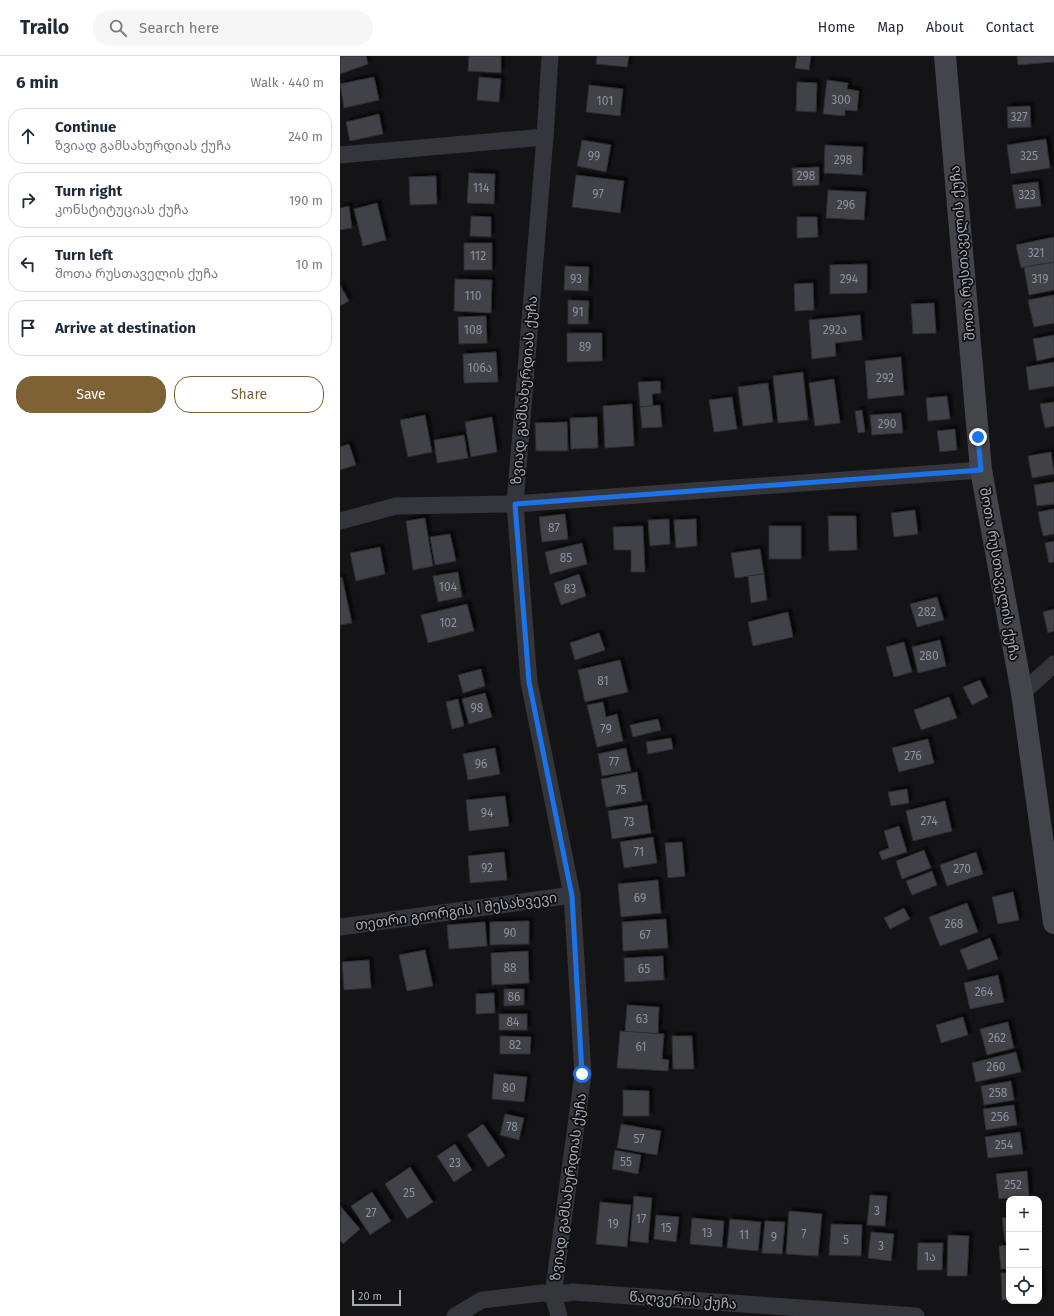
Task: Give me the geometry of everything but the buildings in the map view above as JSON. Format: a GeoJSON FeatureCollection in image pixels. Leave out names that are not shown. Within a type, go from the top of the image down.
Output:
{"type":"FeatureCollection","features":[{"type":"Feature","properties":{"kind":"main road","name":"შოთა რუსთაველის ქუჩა"},"geometry":{"type":"LineString","coordinates":[[945,56],[981,470],[1022,693],[1054,923]]}},
{"type":"Feature","properties":{"kind":"street","name":"ზვიად გამსახურდიას ქუჩა"},"geometry":{"type":"LineString","coordinates":[[550,56],[545,136],[515,504],[529,682],[572,896],[582,1074],[553,1295],[559,1316]]}},
{"type":"Feature","properties":{"kind":"street"},"geometry":{"type":"LineString","coordinates":[[340,155],[545,136]]}},
{"type":"Feature","properties":{"kind":"street"},"geometry":{"type":"LineString","coordinates":[[340,521],[396,506],[515,504],[981,470]]}},
{"type":"Feature","properties":{"kind":"street"},"geometry":{"type":"LineString","coordinates":[[1022,693],[1054,664]]}},
{"type":"Feature","properties":{"kind":"street","name":"თეთრი გიორგის I შესახვევი"},"geometry":{"type":"LineString","coordinates":[[340,927],[572,896]]}},
{"type":"Feature","properties":{"kind":"street","name":"წაღვერის ქუჩა"},"geometry":{"type":"LineString","coordinates":[[455,1316],[482,1300],[543,1293],[553,1295],[573,1292],[916,1316]]}},
{"type":"Feature","properties":{"kind":"route"},"geometry":{"type":"LineString","coordinates":[[582,1074],[572,896],[529,682],[515,504],[981,470],[978,437]]}}]}
